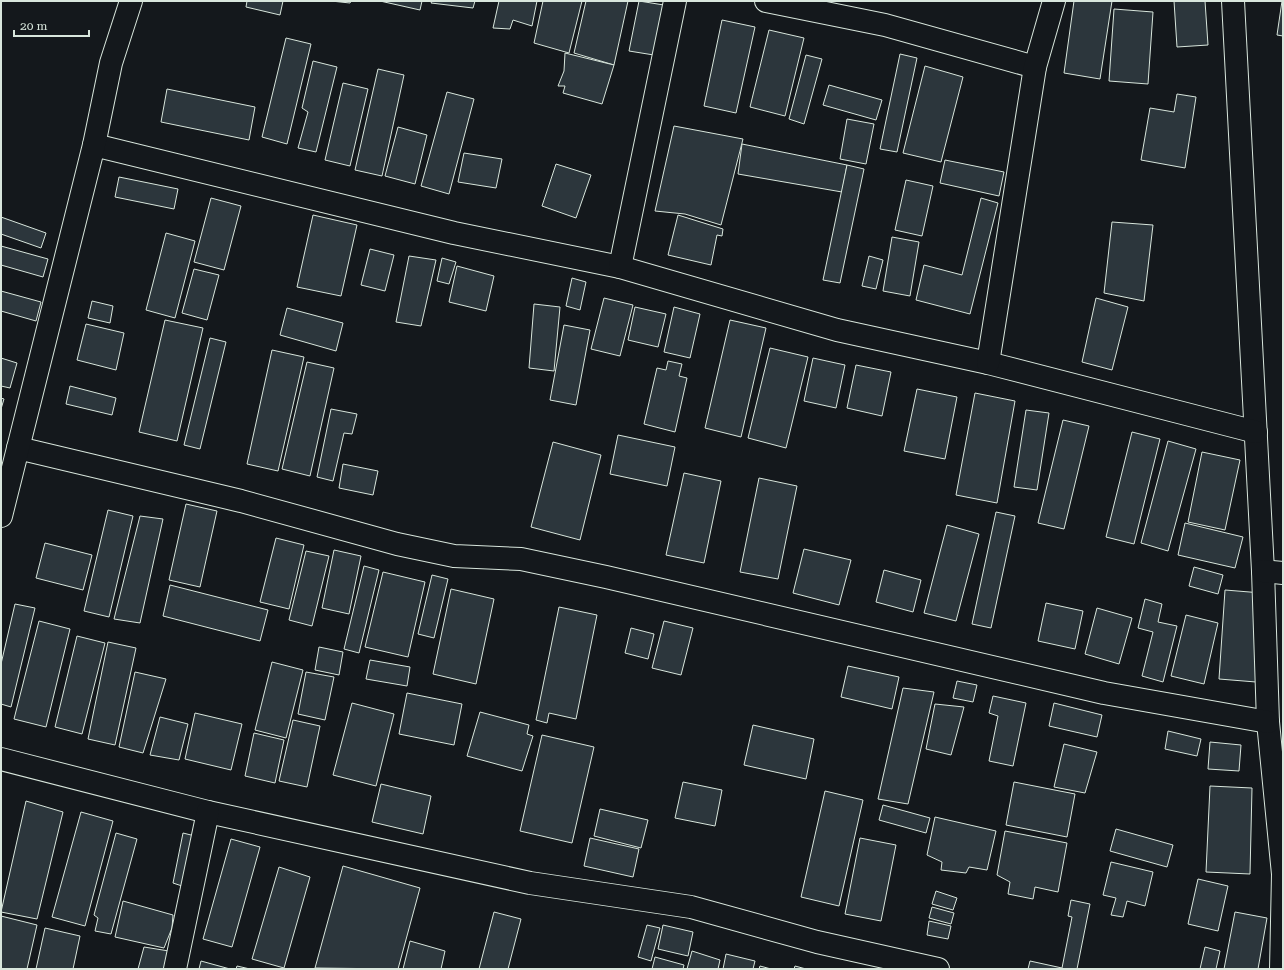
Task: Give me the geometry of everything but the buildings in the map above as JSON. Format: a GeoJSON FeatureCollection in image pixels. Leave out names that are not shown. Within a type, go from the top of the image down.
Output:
{"type":"FeatureCollection","features":[{"type":"Feature","properties":{"kind":"street"},"geometry":{"type":"LineString","coordinates":[[1,516],[94,145],[112,63],[131,1]]}},
{"type":"Feature","properties":{"kind":"street"},"geometry":{"type":"LineString","coordinates":[[620,267],[675,1]]}},
{"type":"Feature","properties":{"kind":"street"},"geometry":{"type":"LineString","coordinates":[[766,1],[885,24],[1035,67]]}},
{"type":"Feature","properties":{"kind":"street"},"geometry":{"type":"LineString","coordinates":[[988,363],[1035,67],[1054,1]]}},
{"type":"Feature","properties":{"kind":"street"},"geometry":{"type":"LineString","coordinates":[[1234,1],[1256,432],[1273,572],[1268,722],[1283,874],[1281,969]]}},
{"type":"Feature","properties":{"kind":"street"},"geometry":{"type":"LineString","coordinates":[[94,145],[454,233],[620,267],[836,330],[988,363],[1256,432]]}},
{"type":"Feature","properties":{"kind":"street"},"geometry":{"type":"LineString","coordinates":[[18,448],[241,501],[397,544],[454,556],[521,559],[537,562],[812,624],[1104,693],[1268,722]]}},
{"type":"Feature","properties":{"kind":"street"},"geometry":{"type":"LineString","coordinates":[[1,758],[208,812],[530,883],[691,907],[817,942],[938,969]]}},
{"type":"Feature","properties":{"kind":"street"},"geometry":{"type":"LineString","coordinates":[[175,969],[208,812]]}}]}
